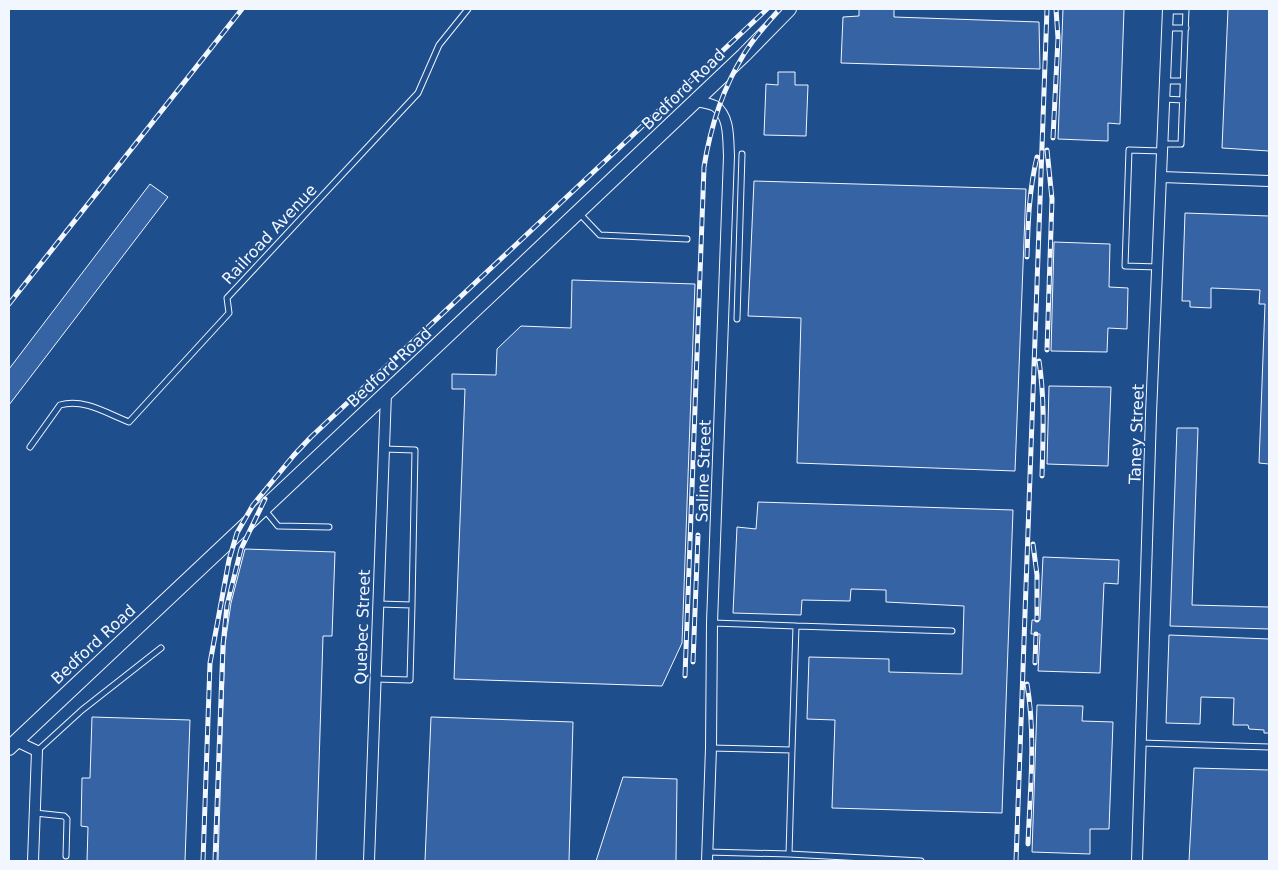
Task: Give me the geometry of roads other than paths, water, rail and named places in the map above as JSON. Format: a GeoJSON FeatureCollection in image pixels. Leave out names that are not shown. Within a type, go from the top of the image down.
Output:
{"type":"FeatureCollection","features":[{"type":"Feature","properties":{"kind":"street","name":"Bedford Road"},"geometry":{"type":"LineString","coordinates":[[13,744],[386,394],[695,101],[789,9]]}},
{"type":"Feature","properties":{"kind":"street","name":"Taney Street"},"geometry":{"type":"LineString","coordinates":[[1137,861],[1151,414],[1168,10]]}},
{"type":"Feature","properties":{"kind":"street","name":"Saline Street"},"geometry":{"type":"LineString","coordinates":[[695,101],[715,106],[722,113],[726,122],[730,156],[712,623],[707,857]]}},
{"type":"Feature","properties":{"kind":"street"},"geometry":{"type":"LineString","coordinates":[[1162,178],[1269,181]]}},
{"type":"Feature","properties":{"kind":"street","name":"Quebec Street"},"geometry":{"type":"LineString","coordinates":[[369,861],[386,394]]}},
{"type":"Feature","properties":{"kind":"street"},"geometry":{"type":"LineString","coordinates":[[13,744],[36,751],[33,861]]}},
{"type":"Feature","properties":{"kind":"lane","name":"Railroad Avenue"},"geometry":{"type":"LineString","coordinates":[[30,447],[60,404],[94,406],[130,422],[230,313],[227,298],[418,93],[439,46],[468,9]]}},
{"type":"Feature","properties":{"kind":"lane"},"geometry":{"type":"LineString","coordinates":[[1158,267],[1125,266],[1129,150],[1163,148],[1182,144],[1186,10],[1168,10]]}},
{"type":"Feature","properties":{"kind":"lane"},"geometry":{"type":"LineString","coordinates":[[1168,28],[1186,28]]}},
{"type":"Feature","properties":{"kind":"lane"},"geometry":{"type":"LineString","coordinates":[[1165,81],[1183,81]]}},
{"type":"Feature","properties":{"kind":"lane"},"geometry":{"type":"LineString","coordinates":[[1164,99],[1183,100]]}},
{"type":"Feature","properties":{"kind":"lane"},"geometry":{"type":"LineString","coordinates":[[737,319],[742,154]]}},
{"type":"Feature","properties":{"kind":"lane"},"geometry":{"type":"LineString","coordinates":[[578,212],[600,235],[687,239]]}},
{"type":"Feature","properties":{"kind":"lane"},"geometry":{"type":"LineString","coordinates":[[726,257],[739,258]]}},
{"type":"Feature","properties":{"kind":"lane"},"geometry":{"type":"LineString","coordinates":[[376,680],[410,680],[415,450],[384,449]]}},
{"type":"Feature","properties":{"kind":"lane"},"geometry":{"type":"LineString","coordinates":[[264,508],[278,526],[329,527]]}},
{"type":"Feature","properties":{"kind":"lane"},"geometry":{"type":"LineString","coordinates":[[378,604],[412,605]]}},
{"type":"Feature","properties":{"kind":"lane"},"geometry":{"type":"LineString","coordinates":[[712,623],[952,631]]}},
{"type":"Feature","properties":{"kind":"lane"},"geometry":{"type":"LineString","coordinates":[[789,854],[796,626]]}},
{"type":"Feature","properties":{"kind":"lane"},"geometry":{"type":"LineString","coordinates":[[36,751],[82,710],[162,648]]}},
{"type":"Feature","properties":{"kind":"lane"},"geometry":{"type":"LineString","coordinates":[[1141,743],[1269,747]]}},
{"type":"Feature","properties":{"kind":"lane"},"geometry":{"type":"LineString","coordinates":[[710,748],[792,750]]}},
{"type":"Feature","properties":{"kind":"lane"},"geometry":{"type":"LineString","coordinates":[[34,812],[64,816],[67,820],[66,856]]}},
{"type":"Feature","properties":{"kind":"lane"},"geometry":{"type":"LineString","coordinates":[[707,857],[789,854],[920,861]]}},
{"type":"Feature","properties":{"kind":"railway"},"geometry":{"type":"LineString","coordinates":[[9,304],[242,9]]}},
{"type":"Feature","properties":{"kind":"railway"},"geometry":{"type":"LineString","coordinates":[[203,861],[210,663],[229,560],[237,533],[253,505],[311,437],[767,9]]}},
{"type":"Feature","properties":{"kind":"railway"},"geometry":{"type":"LineString","coordinates":[[685,676],[704,167],[714,124],[736,67],[748,48],[780,9]]}},
{"type":"Feature","properties":{"kind":"railway"},"geometry":{"type":"LineString","coordinates":[[1016,861],[1047,9]]}},
{"type":"Feature","properties":{"kind":"railway"},"geometry":{"type":"LineString","coordinates":[[1053,138],[1058,38],[1056,9]]}},
{"type":"Feature","properties":{"kind":"railway"},"geometry":{"type":"LineString","coordinates":[[1047,150],[1052,199],[1047,350]]}},
{"type":"Feature","properties":{"kind":"railway"},"geometry":{"type":"LineString","coordinates":[[1027,257],[1028,219],[1037,157]]}},
{"type":"Feature","properties":{"kind":"railway"},"geometry":{"type":"LineString","coordinates":[[1039,361],[1043,404],[1042,476]]}},
{"type":"Feature","properties":{"kind":"railway"},"geometry":{"type":"LineString","coordinates":[[215,861],[223,645],[227,605],[241,549],[265,499]]}},
{"type":"Feature","properties":{"kind":"railway"},"geometry":{"type":"LineString","coordinates":[[693,662],[698,535]]}},
{"type":"Feature","properties":{"kind":"railway"},"geometry":{"type":"LineString","coordinates":[[1033,544],[1037,575],[1037,620]]}},
{"type":"Feature","properties":{"kind":"railway"},"geometry":{"type":"LineString","coordinates":[[1035,663],[1036,634]]}},
{"type":"Feature","properties":{"kind":"railway"},"geometry":{"type":"LineString","coordinates":[[1027,684],[1032,744],[1028,844]]}}]}
